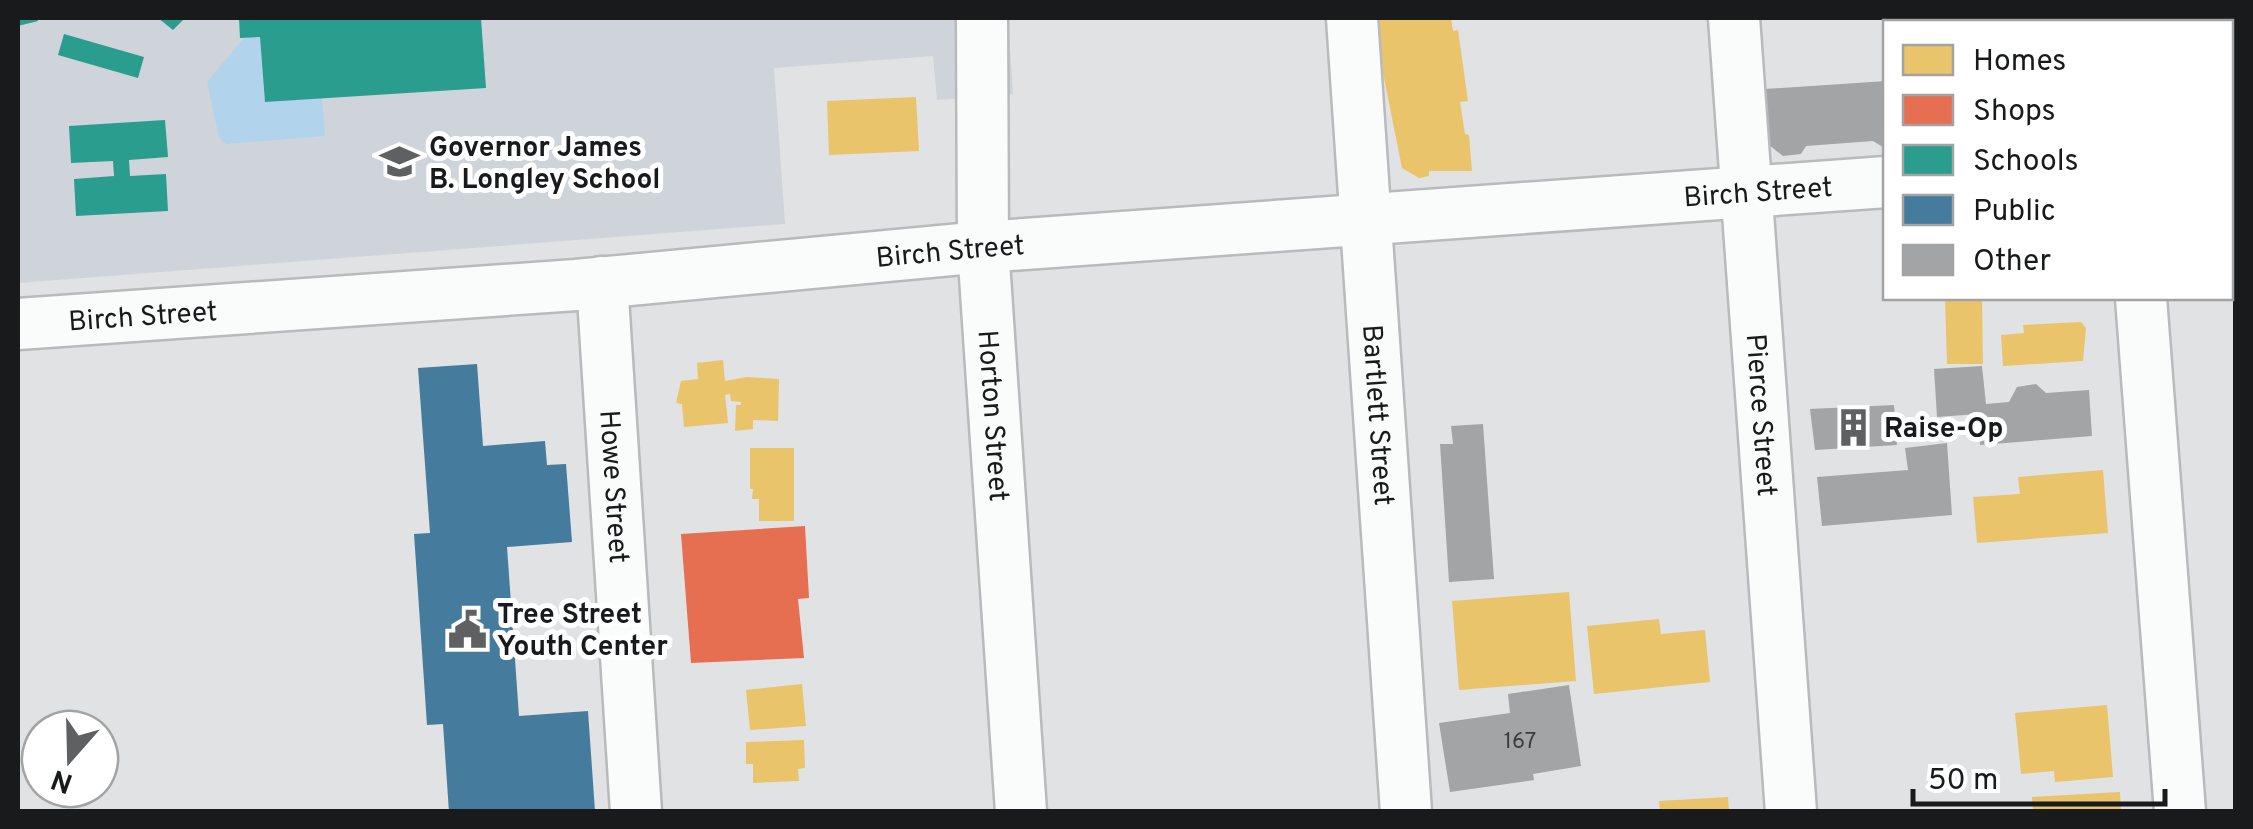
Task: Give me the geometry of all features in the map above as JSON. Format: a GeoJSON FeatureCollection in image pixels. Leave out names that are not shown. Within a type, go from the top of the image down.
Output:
{"type":"FeatureCollection","features":[{"type":"Feature","properties":{"kind":"street","name":"Horton Street"},"geometry":{"type":"LineString","coordinates":[[982,18],[983,246],[1021,812]]}},
{"type":"Feature","properties":{"kind":"street","name":"Bartlett Street"},"geometry":{"type":"LineString","coordinates":[[1352,18],[1406,812]]}},
{"type":"Feature","properties":{"kind":"street","name":"Pierce Street"},"geometry":{"type":"LineString","coordinates":[[1734,18],[1790,812]]}},
{"type":"Feature","properties":{"kind":"street","name":"Birch Street"},"geometry":{"type":"LineString","coordinates":[[18,324],[602,282],[983,246],[1883,182]]}},
{"type":"Feature","properties":{"kind":"street","name":"Howe Street"},"geometry":{"type":"LineString","coordinates":[[602,282],[636,812]]}},
{"type":"Feature","properties":{"kind":"street"},"geometry":{"type":"LineString","coordinates":[[2140,300],[2180,812]]}},
{"type":"Feature","properties":{"kind":"shaded area","name":"Governor James B. Longley School"},"geometry":{"type":"Polygon","coordinates":[[[18,18],[1008,18],[1013,94],[937,100],[933,56],[774,68],[785,224],[18,283],[18,18]]]}},
{"type":"Feature","properties":{"kind":"shaded area"},"geometry":{"type":"Polygon","coordinates":[[[245,37],[260,37],[265,102],[322,98],[325,136],[226,144],[219,137],[207,82],[245,37]]]}},
{"type":"Feature","properties":{"kind":"building: Homes"},"geometry":{"type":"Polygon","coordinates":[[[1372,18],[1451,18],[1453,31],[1458,30],[1468,101],[1460,102],[1465,134],[1469,135],[1472,171],[1429,171],[1429,176],[1419,178],[1402,168],[1372,18]]]}},
{"type":"Feature","properties":{"kind":"building: Homes"},"geometry":{"type":"Polygon","coordinates":[[[916,97],[919,151],[829,155],[827,101],[916,97]]]}},
{"type":"Feature","properties":{"kind":"building: Homes"},"geometry":{"type":"Polygon","coordinates":[[[2236,215],[2236,294],[2233,294],[2236,215]]]}},
{"type":"Feature","properties":{"kind":"building: Homes"},"geometry":{"type":"Polygon","coordinates":[[[1945,300],[1982,300],[1983,364],[1947,364],[1945,300]]]}},
{"type":"Feature","properties":{"kind":"building: Homes"},"geometry":{"type":"Polygon","coordinates":[[[2081,322],[2086,328],[2083,361],[2003,366],[2001,335],[2024,333],[2023,325],[2081,322]]]}},
{"type":"Feature","properties":{"kind":"building: Homes"},"geometry":{"type":"Polygon","coordinates":[[[723,360],[725,381],[746,377],[779,379],[778,421],[753,420],[753,429],[735,431],[736,405],[741,402],[731,401],[730,394],[725,395],[728,423],[684,427],[682,404],[676,403],[681,381],[698,379],[697,363],[723,360]]]}},
{"type":"Feature","properties":{"kind":"building: Homes"},"geometry":{"type":"Polygon","coordinates":[[[750,448],[794,448],[794,521],[759,521],[759,499],[752,499],[750,489],[750,448]]]}},
{"type":"Feature","properties":{"kind":"building: Homes"},"geometry":{"type":"Polygon","coordinates":[[[2103,470],[2108,533],[1977,543],[1973,497],[2020,494],[2018,477],[2103,470]]]}},
{"type":"Feature","properties":{"kind":"building: Homes"},"geometry":{"type":"Polygon","coordinates":[[[1569,592],[1576,681],[1459,690],[1452,601],[1569,592]]]}},
{"type":"Feature","properties":{"kind":"building: Homes"},"geometry":{"type":"Polygon","coordinates":[[[1659,619],[1661,634],[1705,630],[1710,682],[1594,694],[1587,626],[1659,619]]]}},
{"type":"Feature","properties":{"kind":"building: Homes"},"geometry":{"type":"Polygon","coordinates":[[[802,684],[806,726],[750,730],[746,690],[802,684]]]}},
{"type":"Feature","properties":{"kind":"building: Homes"},"geometry":{"type":"Polygon","coordinates":[[[2107,705],[2113,777],[2055,782],[2054,771],[2021,774],[2015,713],[2107,705]]]}},
{"type":"Feature","properties":{"kind":"building: Homes"},"geometry":{"type":"Polygon","coordinates":[[[804,740],[805,768],[798,769],[799,781],[753,783],[753,764],[746,764],[746,742],[804,740]]]}},
{"type":"Feature","properties":{"kind":"building: Homes"},"geometry":{"type":"Polygon","coordinates":[[[2120,792],[2121,812],[2033,812],[2032,797],[2120,792]]]}},
{"type":"Feature","properties":{"kind":"building: Homes"},"geometry":{"type":"Polygon","coordinates":[[[1728,797],[1729,812],[1660,812],[1659,801],[1728,797]]]}},
{"type":"Feature","properties":{"kind":"building: Shops"},"geometry":{"type":"Polygon","coordinates":[[[805,526],[809,598],[798,599],[804,658],[691,663],[681,534],[805,526]]]}},
{"type":"Feature","properties":{"kind":"building: Schools"},"geometry":{"type":"Polygon","coordinates":[[[18,18],[37,18],[38,21],[18,26],[18,18]]]}},
{"type":"Feature","properties":{"kind":"building: Schools"},"geometry":{"type":"Polygon","coordinates":[[[158,18],[185,18],[173,30],[158,18]]]}},
{"type":"Feature","properties":{"kind":"building: Schools","name":"Governor James B. Longley School"},"geometry":{"type":"Polygon","coordinates":[[[239,18],[481,18],[486,88],[265,102],[260,37],[240,38],[239,18]]]}},
{"type":"Feature","properties":{"kind":"building: Schools"},"geometry":{"type":"Polygon","coordinates":[[[64,34],[144,57],[138,78],[58,55],[64,34]]]}},
{"type":"Feature","properties":{"kind":"building: Schools"},"geometry":{"type":"Polygon","coordinates":[[[165,120],[168,157],[129,160],[130,176],[166,174],[168,211],[76,216],[74,179],[114,176],[113,161],[71,163],[69,126],[165,120]]]}},
{"type":"Feature","properties":{"kind":"building: Public","name":"Tree Street Youth Center"},"geometry":{"type":"Polygon","coordinates":[[[477,364],[483,446],[545,441],[547,465],[566,464],[572,542],[507,547],[519,716],[588,711],[595,811],[449,812],[443,724],[427,725],[414,534],[430,533],[418,368],[477,364]]]}},
{"type":"Feature","properties":{"kind":"building: Other"},"geometry":{"type":"Polygon","coordinates":[[[1883,81],[1883,147],[1873,141],[1806,146],[1801,154],[1783,156],[1769,145],[1765,89],[1883,81]]]}},
{"type":"Feature","properties":{"kind":"building: Other"},"geometry":{"type":"Polygon","coordinates":[[[1982,366],[1986,404],[2009,402],[2017,387],[2036,384],[2046,393],[2089,390],[2092,436],[1980,445],[1978,414],[1937,417],[1934,369],[1982,366]]]}},
{"type":"Feature","properties":{"kind":"building: Other","name":"Raise-Op"},"geometry":{"type":"Polygon","coordinates":[[[1894,405],[1897,445],[1815,450],[1810,409],[1894,405]]]}},
{"type":"Feature","properties":{"kind":"building: Other"},"geometry":{"type":"Polygon","coordinates":[[[1483,424],[1494,579],[1449,582],[1440,444],[1453,444],[1451,426],[1483,424]]]}},
{"type":"Feature","properties":{"kind":"building: Other"},"geometry":{"type":"Polygon","coordinates":[[[1947,443],[1952,515],[1822,526],[1817,477],[1908,470],[1905,448],[1947,443]]]}},
{"type":"Feature","properties":{"kind":"building: Other"},"geometry":{"type":"Polygon","coordinates":[[[1569,685],[1581,766],[1533,774],[1534,780],[1450,792],[1439,723],[1510,713],[1508,694],[1569,685]]]}},
{"type":"Feature","properties":{"kind":"place","name":"Governor James B. Longley School"},"geometry":{"type":"Point","coordinates":[399,162]}},
{"type":"Feature","properties":{"kind":"place","name":"Raise-Op"},"geometry":{"type":"Point","coordinates":[1854,427]}},
{"type":"Feature","properties":{"kind":"place","name":"Tree Street Youth Center"},"geometry":{"type":"Point","coordinates":[467,629]}}]}
